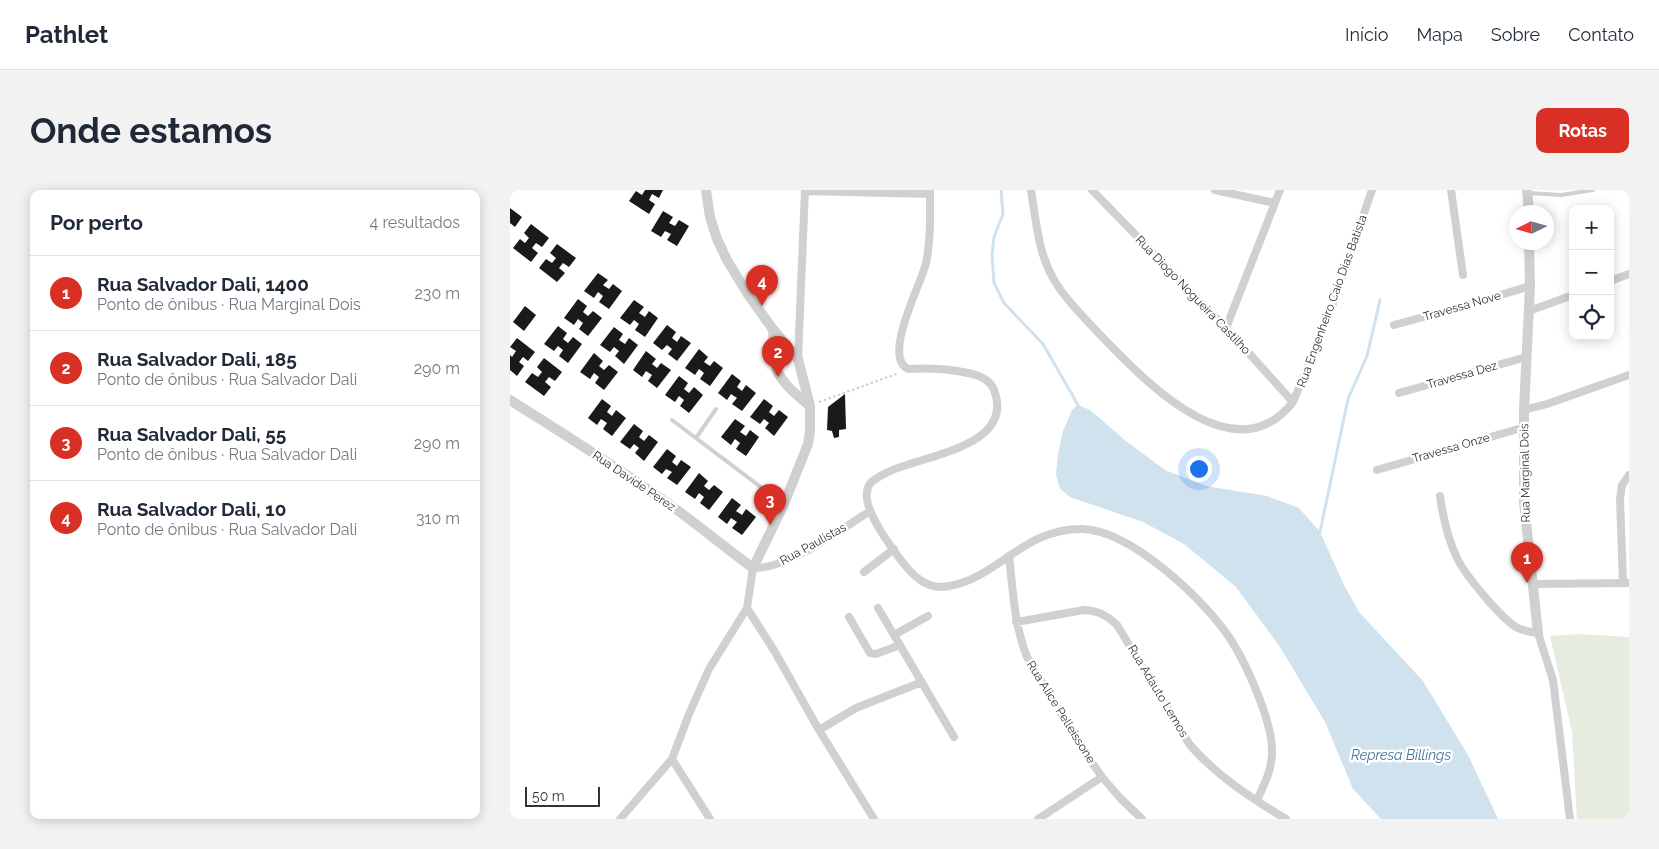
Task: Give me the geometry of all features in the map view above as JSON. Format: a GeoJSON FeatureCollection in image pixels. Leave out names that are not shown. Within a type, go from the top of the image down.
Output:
{"type":"FeatureCollection","features":[{"type":"Feature","properties":{"kind":"street"},"geometry":{"type":"LineString","coordinates":[[620,819],[672,759],[689,714],[710,669],[747,608],[754,568],[784,504],[808,444],[810,432],[810,406],[803,373],[795,355],[772,328],[747,293],[727,260],[717,239],[710,217],[706,190]]}},
{"type":"Feature","properties":{"kind":"street"},"geometry":{"type":"LineString","coordinates":[[795,355],[805,190],[930,192],[929,239],[926,262],[921,282],[906,316],[899,342],[900,362],[908,369],[947,370],[970,373],[983,378],[993,386],[997,399],[997,412],[989,429],[971,442],[896,468],[870,484],[867,493],[870,511],[901,560],[917,578],[926,584],[937,587],[967,581],[1048,533],[1070,529],[1104,533],[1147,556],[1200,601],[1231,640],[1254,683],[1264,713],[1272,752],[1267,781],[1257,800]]}},
{"type":"Feature","properties":{"kind":"street","name":"Rua Engenheiro Caio Dias Batista"},"geometry":{"type":"LineString","coordinates":[[1031,190],[1044,258],[1053,280],[1096,331],[1132,368],[1173,403],[1211,424],[1238,430],[1256,428],[1270,423],[1288,409],[1293,402],[1304,380],[1328,318],[1372,190]]}},
{"type":"Feature","properties":{"kind":"street"},"geometry":{"type":"LineString","coordinates":[[1215,190],[1275,203]]}},
{"type":"Feature","properties":{"kind":"street"},"geometry":{"type":"LineString","coordinates":[[1226,328],[1280,190]]}},
{"type":"Feature","properties":{"kind":"street"},"geometry":{"type":"LineString","coordinates":[[1451,190],[1463,275]]}},
{"type":"Feature","properties":{"kind":"street","name":"Rua Diogo Nogueira Castilho"},"geometry":{"type":"LineString","coordinates":[[1095,191],[1226,328],[1293,402]]}},
{"type":"Feature","properties":{"kind":"street"},"geometry":{"type":"LineString","coordinates":[[1528,191],[1529,205]]}},
{"type":"Feature","properties":{"kind":"street","name":"Rua Marginal Dois"},"geometry":{"type":"LineString","coordinates":[[1529,250],[1530,286],[1524,410],[1524,502],[1538,633],[1553,680],[1570,819]]}},
{"type":"Feature","properties":{"kind":"street"},"geometry":{"type":"LineString","coordinates":[[1614,280],[1629,274]]}},
{"type":"Feature","properties":{"kind":"street","name":"Travessa Nove"},"geometry":{"type":"LineString","coordinates":[[1394,325],[1474,304],[1530,286]]}},
{"type":"Feature","properties":{"kind":"street"},"geometry":{"type":"LineString","coordinates":[[1529,311],[1569,296]]}},
{"type":"Feature","properties":{"kind":"street"},"geometry":{"type":"LineString","coordinates":[[772,328],[777,372],[785,383],[810,406]]}},
{"type":"Feature","properties":{"kind":"street"},"geometry":{"type":"LineString","coordinates":[[774,358],[780,354],[795,355]]}},
{"type":"Feature","properties":{"kind":"street","name":"Travessa Dez"},"geometry":{"type":"LineString","coordinates":[[1399,394],[1526,358]]}},
{"type":"Feature","properties":{"kind":"street"},"geometry":{"type":"LineString","coordinates":[[785,383],[797,381],[803,373]]}},
{"type":"Feature","properties":{"kind":"street"},"geometry":{"type":"LineString","coordinates":[[1524,410],[1547,404],[1629,375]]}},
{"type":"Feature","properties":{"kind":"street","name":"Rua Davide Perez"},"geometry":{"type":"LineString","coordinates":[[510,400],[677,510],[726,549],[754,568]]}},
{"type":"Feature","properties":{"kind":"street","name":"Travessa Onze"},"geometry":{"type":"LineString","coordinates":[[1378,470],[1525,427]]}},
{"type":"Feature","properties":{"kind":"street"},"geometry":{"type":"LineString","coordinates":[[1533,584],[1626,583],[1620,499],[1622,485],[1629,475]]}},
{"type":"Feature","properties":{"kind":"street"},"geometry":{"type":"LineString","coordinates":[[1440,496],[1448,535],[1464,571],[1500,613],[1515,626],[1526,632],[1538,633]]}},
{"type":"Feature","properties":{"kind":"street","name":"Rua Paulistas"},"geometry":{"type":"LineString","coordinates":[[754,568],[766,568],[779,564],[818,544],[870,511]]}},
{"type":"Feature","properties":{"kind":"street"},"geometry":{"type":"LineString","coordinates":[[864,572],[894,549]]}},
{"type":"Feature","properties":{"kind":"street","name":"Rua Alice Pelleissone"},"geometry":{"type":"LineString","coordinates":[[1009,556],[1016,622],[1027,657],[1079,744],[1102,777]]}},
{"type":"Feature","properties":{"kind":"street"},"geometry":{"type":"LineString","coordinates":[[747,608],[874,819]]}},
{"type":"Feature","properties":{"kind":"street"},"geometry":{"type":"LineString","coordinates":[[878,608],[954,737]]}},
{"type":"Feature","properties":{"kind":"street","name":"Rua Adauto Lemos"},"geometry":{"type":"LineString","coordinates":[[1016,622],[1084,610],[1095,611],[1106,616],[1122,632],[1190,745],[1212,768],[1286,819]]}},
{"type":"Feature","properties":{"kind":"street"},"geometry":{"type":"LineString","coordinates":[[894,635],[928,616]]}},
{"type":"Feature","properties":{"kind":"street"},"geometry":{"type":"LineString","coordinates":[[849,617],[870,653],[876,654],[900,645]]}},
{"type":"Feature","properties":{"kind":"street"},"geometry":{"type":"LineString","coordinates":[[819,730],[856,708],[922,682]]}},
{"type":"Feature","properties":{"kind":"street"},"geometry":{"type":"LineString","coordinates":[[672,759],[710,819]]}},
{"type":"Feature","properties":{"kind":"street"},"geometry":{"type":"LineString","coordinates":[[1038,819],[1102,777],[1142,819]]}},
{"type":"Feature","properties":{"kind":"lane"},"geometry":{"type":"LineString","coordinates":[[1528,191],[1561,195],[1593,190]]}},
{"type":"Feature","properties":{"kind":"lane"},"geometry":{"type":"LineString","coordinates":[[696,438],[716,409]]}},
{"type":"Feature","properties":{"kind":"lane"},"geometry":{"type":"LineString","coordinates":[[672,420],[784,504]]}},
{"type":"Feature","properties":{"kind":"path"},"geometry":{"type":"LineString","coordinates":[[810,406],[908,369]]}},
{"type":"Feature","properties":{"kind":"shaded area"},"geometry":{"type":"Polygon","coordinates":[[[1578,634],[1629,637],[1629,819],[1577,819],[1572,732],[1550,636],[1578,634]]]}},
{"type":"Feature","properties":{"kind":"water","name":"Represa Billings"},"geometry":{"type":"Polygon","coordinates":[[[1078,405],[1090,410],[1126,441],[1165,470],[1206,486],[1267,496],[1299,508],[1320,532],[1344,585],[1359,612],[1423,681],[1468,755],[1498,819],[1381,819],[1353,789],[1325,722],[1280,647],[1236,587],[1184,544],[1143,522],[1070,497],[1060,489],[1056,475],[1058,454],[1063,431],[1072,410],[1078,405]]]}},
{"type":"Feature","properties":{"kind":"building"},"geometry":{"type":"Polygon","coordinates":[[[645,190],[663,190],[659,198],[652,194],[649,200],[655,204],[649,214],[629,201],[636,191],[642,195],[645,190]]]}},
{"type":"Feature","properties":{"kind":"building"},"geometry":{"type":"Polygon","coordinates":[[[510,208],[522,217],[515,227],[510,223],[510,208]]]}},
{"type":"Feature","properties":{"kind":"building"},"geometry":{"type":"Polygon","coordinates":[[[663,211],[673,217],[669,223],[675,226],[679,220],[689,226],[677,246],[667,240],[671,234],[665,231],[661,237],[651,231],[663,211]]]}},
{"type":"Feature","properties":{"kind":"building"},"geometry":{"type":"Polygon","coordinates":[[[531,224],[549,238],[542,247],[536,243],[532,248],[538,253],[531,262],[513,248],[520,239],[525,243],[529,238],[524,233],[531,224]]]}},
{"type":"Feature","properties":{"kind":"building"},"geometry":{"type":"Polygon","coordinates":[[[557,244],[576,258],[569,267],[563,263],[559,268],[565,273],[557,282],[539,268],[546,259],[552,263],[556,258],[550,253],[557,244]]]}},
{"type":"Feature","properties":{"kind":"building"},"geometry":{"type":"Polygon","coordinates":[[[598,273],[608,280],[603,285],[609,289],[613,284],[622,291],[609,309],[599,302],[603,296],[598,292],[594,298],[584,291],[598,273]]]}},
{"type":"Feature","properties":{"kind":"building"},"geometry":{"type":"Polygon","coordinates":[[[578,299],[587,306],[583,312],[588,316],[593,311],[602,318],[588,336],[579,329],[583,323],[578,319],[574,325],[564,318],[578,299]]]}},
{"type":"Feature","properties":{"kind":"building"},"geometry":{"type":"Polygon","coordinates":[[[634,300],[644,307],[639,313],[645,317],[649,311],[658,318],[645,337],[635,330],[639,324],[634,320],[630,325],[620,318],[634,300]]]}},
{"type":"Feature","properties":{"kind":"building"},"geometry":{"type":"Polygon","coordinates":[[[525,306],[536,315],[524,331],[513,322],[525,306]]]}},
{"type":"Feature","properties":{"kind":"building"},"geometry":{"type":"Polygon","coordinates":[[[667,325],[676,332],[672,338],[677,342],[681,336],[691,343],[677,361],[668,354],[672,349],[667,345],[662,350],[653,343],[667,325]]]}},
{"type":"Feature","properties":{"kind":"building"},"geometry":{"type":"Polygon","coordinates":[[[558,326],[567,333],[563,339],[568,343],[573,337],[582,344],[568,363],[559,356],[563,350],[558,346],[554,351],[544,344],[558,326]]]}},
{"type":"Feature","properties":{"kind":"building"},"geometry":{"type":"Polygon","coordinates":[[[614,327],[623,334],[619,340],[625,344],[629,338],[638,345],[624,364],[615,356],[619,351],[614,347],[610,352],[600,345],[614,327]]]}},
{"type":"Feature","properties":{"kind":"building"},"geometry":{"type":"Polygon","coordinates":[[[517,338],[535,352],[528,361],[523,357],[519,362],[524,366],[517,376],[510,370],[510,355],[512,357],[516,351],[510,347],[517,338]]]}},
{"type":"Feature","properties":{"kind":"building"},"geometry":{"type":"Polygon","coordinates":[[[699,349],[708,357],[704,362],[710,366],[714,361],[723,368],[710,386],[700,379],[704,373],[699,369],[695,375],[685,368],[699,349]]]}},
{"type":"Feature","properties":{"kind":"building"},"geometry":{"type":"Polygon","coordinates":[[[646,351],[656,359],[652,364],[657,368],[661,363],[671,370],[657,388],[648,381],[652,375],[646,371],[642,377],[633,370],[646,351]]]}},
{"type":"Feature","properties":{"kind":"building"},"geometry":{"type":"Polygon","coordinates":[[[594,353],[603,361],[599,366],[604,370],[609,365],[618,372],[604,390],[595,383],[599,377],[594,373],[590,379],[580,372],[594,353]]]}},
{"type":"Feature","properties":{"kind":"building"},"geometry":{"type":"Polygon","coordinates":[[[544,358],[562,372],[555,381],[549,377],[545,382],[551,387],[544,396],[525,382],[532,373],[538,377],[542,372],[537,367],[544,358]]]}},
{"type":"Feature","properties":{"kind":"building"},"geometry":{"type":"Polygon","coordinates":[[[732,374],[741,381],[737,387],[742,391],[746,385],[756,393],[742,411],[732,404],[737,398],[731,394],[727,400],[718,393],[732,374]]]}},
{"type":"Feature","properties":{"kind":"building"},"geometry":{"type":"Polygon","coordinates":[[[679,376],[688,383],[684,389],[689,393],[694,387],[703,395],[689,413],[680,406],[684,400],[679,396],[675,402],[665,395],[679,376]]]}},
{"type":"Feature","properties":{"kind":"building"},"geometry":{"type":"Polygon","coordinates":[[[845,394],[846,429],[839,430],[839,437],[834,438],[832,431],[827,430],[828,407],[845,394]]]}},
{"type":"Feature","properties":{"kind":"building"},"geometry":{"type":"Polygon","coordinates":[[[602,399],[611,406],[607,412],[612,416],[616,410],[626,418],[612,436],[603,429],[607,423],[601,419],[597,425],[588,418],[602,399]]]}},
{"type":"Feature","properties":{"kind":"building"},"geometry":{"type":"Polygon","coordinates":[[[764,399],[773,406],[769,412],[774,416],[779,410],[788,417],[774,436],[765,428],[769,423],[764,419],[760,424],[750,417],[764,399]]]}},
{"type":"Feature","properties":{"kind":"building"},"geometry":{"type":"Polygon","coordinates":[[[735,419],[745,426],[740,432],[746,436],[750,430],[759,437],[746,456],[736,449],[740,443],[735,439],[731,445],[721,437],[735,419]]]}},
{"type":"Feature","properties":{"kind":"building"},"geometry":{"type":"Polygon","coordinates":[[[634,424],[643,431],[639,437],[644,441],[649,435],[658,442],[644,461],[635,453],[639,448],[634,444],[630,449],[620,442],[634,424]]]}},
{"type":"Feature","properties":{"kind":"building"},"geometry":{"type":"Polygon","coordinates":[[[667,449],[676,456],[672,462],[677,466],[681,460],[691,467],[677,485],[667,478],[672,472],[666,469],[662,474],[653,467],[667,449]]]}},
{"type":"Feature","properties":{"kind":"building"},"geometry":{"type":"Polygon","coordinates":[[[699,473],[708,481],[704,486],[709,490],[714,485],[723,492],[709,510],[700,503],[704,497],[699,493],[695,499],[685,492],[699,473]]]}},
{"type":"Feature","properties":{"kind":"building"},"geometry":{"type":"Polygon","coordinates":[[[732,498],[741,505],[736,511],[742,515],[746,509],[756,517],[742,535],[732,528],[737,522],[731,518],[727,524],[718,517],[732,498]]]}},
{"type":"Feature","properties":{"kind":"waterway"},"geometry":{"type":"LineString","coordinates":[[1001,190],[1003,214],[994,237],[992,255],[994,283],[1004,303],[1043,344],[1078,405]]}},
{"type":"Feature","properties":{"kind":"waterway"},"geometry":{"type":"LineString","coordinates":[[1320,532],[1348,399],[1367,356],[1380,300]]}},
{"type":"Feature","properties":{"kind":"place","name":"Rua Salvador Dali, 10"},"geometry":{"type":"Point","coordinates":[762,306]}},
{"type":"Feature","properties":{"kind":"place","name":"Rua Salvador Dali, 185"},"geometry":{"type":"Point","coordinates":[778,377]}},
{"type":"Feature","properties":{"kind":"place","name":"Rua Salvador Dali, 55"},"geometry":{"type":"Point","coordinates":[770,525]}},
{"type":"Feature","properties":{"kind":"place","name":"Rua Salvador Dali, 1400"},"geometry":{"type":"Point","coordinates":[1527,583]}}]}
